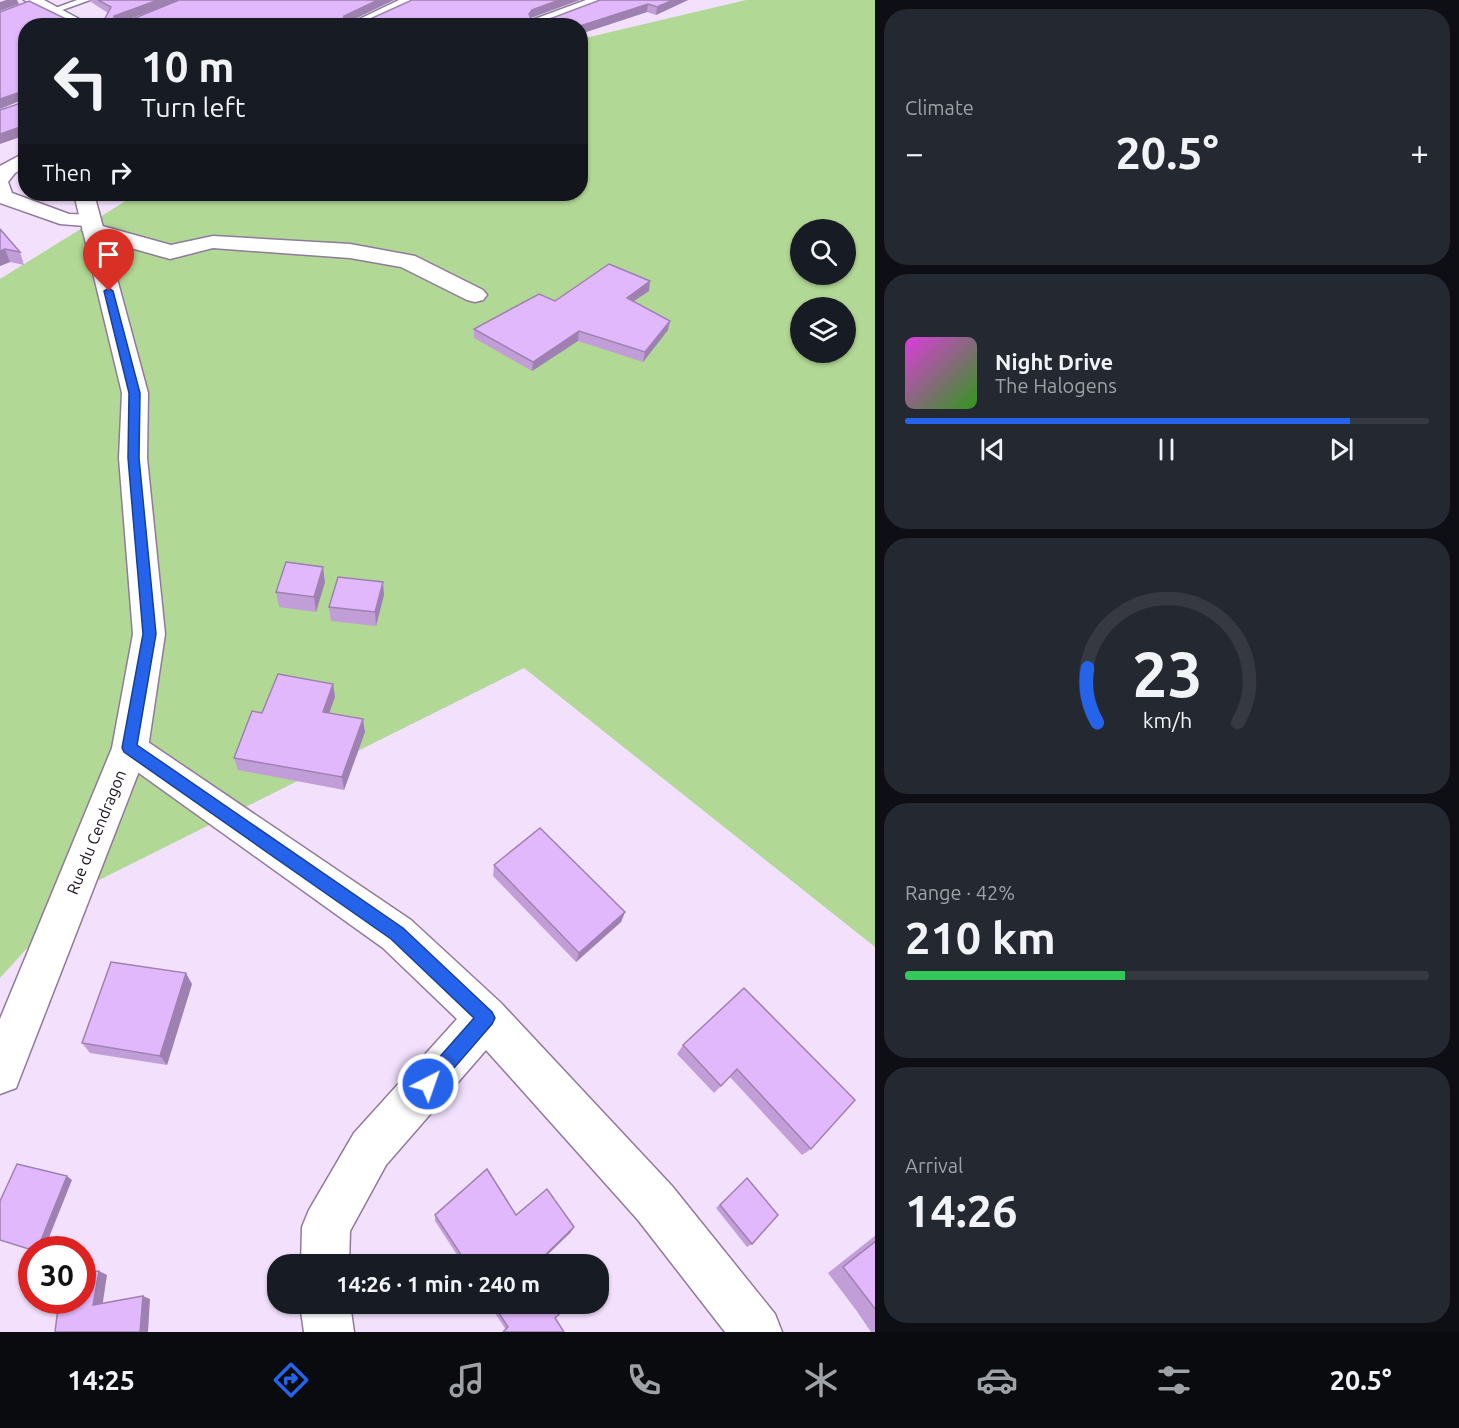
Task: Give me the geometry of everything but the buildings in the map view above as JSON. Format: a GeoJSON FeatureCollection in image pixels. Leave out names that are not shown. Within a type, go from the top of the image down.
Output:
{"type":"FeatureCollection","features":[{"type":"Feature","properties":{"kind":"street"},"geometry":{"type":"LineString","coordinates":[[371,18],[412,0]]}},
{"type":"Feature","properties":{"kind":"street"},"geometry":{"type":"LineString","coordinates":[[551,18],[600,0]]}},
{"type":"Feature","properties":{"kind":"street"},"geometry":{"type":"LineString","coordinates":[[32,3],[69,18]]}},
{"type":"Feature","properties":{"kind":"street"},"geometry":{"type":"LineString","coordinates":[[18,163],[9,169],[1,190],[18,198]]}},
{"type":"Feature","properties":{"kind":"street"},"geometry":{"type":"LineString","coordinates":[[25,201],[67,220],[92,225],[170,252],[213,242],[350,251],[407,261],[475,295]]}},
{"type":"Feature","properties":{"kind":"street","name":"Rue du Cendragon"},"geometry":{"type":"LineString","coordinates":[[0,1072],[130,748],[149,634],[133,458],[135,393],[86,201]]}},
{"type":"Feature","properties":{"kind":"street"},"geometry":{"type":"LineString","coordinates":[[130,748],[397,934],[486,1018],[655,1203],[757,1332]]}},
{"type":"Feature","properties":{"kind":"street"},"geometry":{"type":"LineString","coordinates":[[326,1254],[326,1227],[370,1149],[486,1018]]}},
{"type":"Feature","properties":{"kind":"street"},"geometry":{"type":"LineString","coordinates":[[326,1314],[329,1332]]}},
{"type":"Feature","properties":{"kind":"lane"},"geometry":{"type":"LineString","coordinates":[[54,10],[86,0]]}},
{"type":"Feature","properties":{"kind":"green space"},"geometry":{"type":"Polygon","coordinates":[[[746,0],[875,0],[875,947],[524,668],[81,889],[0,978],[0,279],[126,201],[588,201],[588,37],[746,0]]]}},
{"type":"Feature","properties":{"kind":"route"},"geometry":{"type":"LineString","coordinates":[[109,291],[135,393],[133,458],[149,634],[130,748],[397,934],[486,1018],[428,1084]]}}]}
